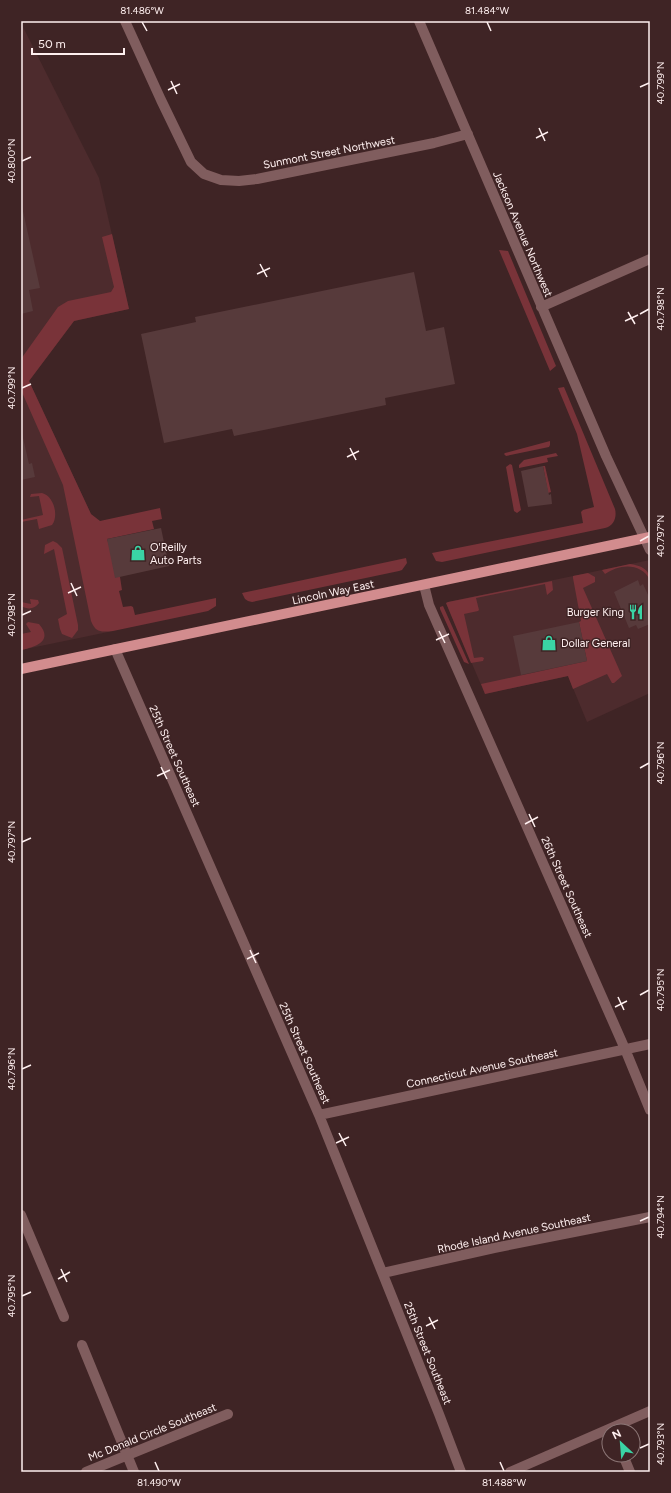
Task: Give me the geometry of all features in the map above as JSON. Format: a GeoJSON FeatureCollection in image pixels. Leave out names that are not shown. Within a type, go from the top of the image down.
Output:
{"type":"FeatureCollection","features":[{"type":"Feature","properties":{"kind":"main road","name":"Lincoln Way East"},"geometry":{"type":"LineString","coordinates":[[21,669],[424,586],[647,538]]}},
{"type":"Feature","properties":{"kind":"street","name":"Sunmont Street Northwest"},"geometry":{"type":"LineString","coordinates":[[125,21],[184,150],[191,162],[204,174],[221,180],[257,179],[419,146],[468,134]]}},
{"type":"Feature","properties":{"kind":"street","name":"Jackson Avenue Northwest"},"geometry":{"type":"LineString","coordinates":[[419,21],[606,456],[647,538],[650,550]]}},
{"type":"Feature","properties":{"kind":"street"},"geometry":{"type":"LineString","coordinates":[[541,307],[650,259]]}},
{"type":"Feature","properties":{"kind":"street","name":"26th Street Southeast"},"geometry":{"type":"LineString","coordinates":[[424,586],[432,612],[625,1049],[650,1110]]}},
{"type":"Feature","properties":{"kind":"street","name":"25th Street Southeast"},"geometry":{"type":"LineString","coordinates":[[115,649],[319,1115],[461,1472]]}},
{"type":"Feature","properties":{"kind":"street","name":"Connecticut Avenue Southeast"},"geometry":{"type":"LineString","coordinates":[[319,1115],[650,1044]]}},
{"type":"Feature","properties":{"kind":"street"},"geometry":{"type":"LineString","coordinates":[[21,1215],[64,1317]]}},
{"type":"Feature","properties":{"kind":"street","name":"Rhode Island Avenue Southeast"},"geometry":{"type":"LineString","coordinates":[[383,1273],[494,1248],[650,1216]]}},
{"type":"Feature","properties":{"kind":"street"},"geometry":{"type":"LineString","coordinates":[[82,1345],[134,1472]]}},
{"type":"Feature","properties":{"kind":"street"},"geometry":{"type":"LineString","coordinates":[[625,1423],[650,1411]]}},
{"type":"Feature","properties":{"kind":"street","name":"Mc Donald Circle Southeast"},"geometry":{"type":"LineString","coordinates":[[86,1472],[228,1414]]}},
{"type":"Feature","properties":{"kind":"street"},"geometry":{"type":"LineString","coordinates":[[510,1472],[601,1434]]}},
{"type":"Feature","properties":{"kind":"shaded area"},"geometry":{"type":"Polygon","coordinates":[[[21,23],[99,178],[129,309],[74,321],[29,381],[91,514],[113,631],[21,650],[21,23]]]}},
{"type":"Feature","properties":{"kind":"shaded area"},"geometry":{"type":"Polygon","coordinates":[[[112,234],[129,309],[74,321],[29,381],[91,514],[100,521],[160,508],[162,519],[152,521],[154,529],[107,539],[120,577],[122,590],[119,591],[123,607],[133,607],[135,615],[216,598],[216,606],[208,611],[105,632],[97,630],[91,621],[63,485],[21,390],[21,359],[58,307],[68,301],[111,292],[114,287],[102,237],[112,234]]]}},
{"type":"Feature","properties":{"kind":"shaded area"},"geometry":{"type":"Polygon","coordinates":[[[499,250],[508,251],[556,366],[550,371],[499,250]]]}},
{"type":"Feature","properties":{"kind":"shaded area"},"geometry":{"type":"Polygon","coordinates":[[[564,387],[615,509],[616,515],[613,523],[605,528],[442,562],[436,561],[432,553],[583,523],[581,512],[594,507],[577,434],[558,388],[564,387]]]}},
{"type":"Feature","properties":{"kind":"shaded area"},"geometry":{"type":"Polygon","coordinates":[[[550,441],[549,447],[506,456],[504,454],[505,453],[550,441]]]}},
{"type":"Feature","properties":{"kind":"shaded area"},"geometry":{"type":"Polygon","coordinates":[[[556,453],[558,456],[547,458],[548,462],[519,468],[519,465],[524,460],[556,453]]]}},
{"type":"Feature","properties":{"kind":"shaded area"},"geometry":{"type":"Polygon","coordinates":[[[510,464],[512,465],[521,510],[517,513],[514,511],[506,467],[510,464]]]}},
{"type":"Feature","properties":{"kind":"shaded area"},"geometry":{"type":"Polygon","coordinates":[[[543,466],[545,466],[551,492],[548,493],[543,466]]]}},
{"type":"Feature","properties":{"kind":"shaded area"},"geometry":{"type":"Polygon","coordinates":[[[42,493],[50,498],[54,507],[55,517],[52,525],[39,529],[37,519],[21,522],[21,520],[43,515],[39,496],[30,497],[31,494],[42,493]]]}},
{"type":"Feature","properties":{"kind":"shaded area"},"geometry":{"type":"Polygon","coordinates":[[[53,541],[62,548],[78,625],[78,630],[72,638],[62,634],[60,629],[58,619],[67,614],[54,549],[44,554],[45,545],[53,541]]]}},
{"type":"Feature","properties":{"kind":"shaded area"},"geometry":{"type":"Polygon","coordinates":[[[406,558],[407,563],[402,570],[399,571],[252,602],[245,599],[242,593],[406,558]]]}},
{"type":"Feature","properties":{"kind":"shaded area"},"geometry":{"type":"Polygon","coordinates":[[[650,560],[650,693],[587,722],[568,676],[485,694],[446,603],[650,560]]]}},
{"type":"Feature","properties":{"kind":"shaded area"},"geometry":{"type":"Polygon","coordinates":[[[630,564],[637,565],[646,570],[650,576],[650,580],[641,570],[629,566],[617,568],[605,574],[602,570],[630,564]]]}},
{"type":"Feature","properties":{"kind":"shaded area"},"geometry":{"type":"Polygon","coordinates":[[[588,573],[595,577],[595,582],[583,588],[622,676],[612,683],[607,674],[573,689],[568,676],[485,694],[481,684],[587,661],[579,622],[581,621],[573,576],[588,573]]]}},
{"type":"Feature","properties":{"kind":"shaded area"},"geometry":{"type":"Polygon","coordinates":[[[552,581],[553,590],[547,595],[545,584],[476,598],[479,610],[464,614],[474,658],[484,658],[483,661],[471,663],[446,603],[552,581]]]}},
{"type":"Feature","properties":{"kind":"shaded area"},"geometry":{"type":"Polygon","coordinates":[[[30,599],[38,600],[39,603],[35,607],[31,608],[21,606],[21,602],[31,604],[30,599]]]}},
{"type":"Feature","properties":{"kind":"shaded area"},"geometry":{"type":"Polygon","coordinates":[[[443,606],[469,664],[464,662],[440,609],[440,607],[443,606]]]}},
{"type":"Feature","properties":{"kind":"shaded area"},"geometry":{"type":"Polygon","coordinates":[[[28,622],[39,624],[43,630],[44,639],[37,645],[21,650],[21,634],[31,632],[26,624],[28,622]]]}},
{"type":"Feature","properties":{"kind":"building"},"geometry":{"type":"Polygon","coordinates":[[[21,202],[40,288],[29,290],[33,311],[21,314],[21,202]]]}},
{"type":"Feature","properties":{"kind":"building"},"geometry":{"type":"Polygon","coordinates":[[[414,272],[426,331],[444,327],[455,384],[385,398],[386,405],[234,436],[232,429],[164,443],[141,334],[196,322],[195,317],[414,272]]]}},
{"type":"Feature","properties":{"kind":"building"},"geometry":{"type":"Polygon","coordinates":[[[21,429],[29,464],[32,463],[35,477],[21,480],[21,429]]]}},
{"type":"Feature","properties":{"kind":"building"},"geometry":{"type":"Polygon","coordinates":[[[543,466],[549,495],[551,494],[552,504],[528,507],[521,471],[543,466]]]}},
{"type":"Feature","properties":{"kind":"building","name":"O'Reilly Auto Parts"},"geometry":{"type":"Polygon","coordinates":[[[161,528],[169,566],[115,578],[107,539],[161,528]]]}},
{"type":"Feature","properties":{"kind":"building","name":"Burger King"},"geometry":{"type":"Polygon","coordinates":[[[638,580],[640,586],[643,584],[650,599],[650,624],[638,629],[636,625],[629,628],[614,592],[638,580]]]}},
{"type":"Feature","properties":{"kind":"building","name":"Dollar General"},"geometry":{"type":"Polygon","coordinates":[[[579,622],[587,661],[521,675],[513,636],[579,622]]]}},
{"type":"Feature","properties":{"kind":"place","name":"O'Reilly Auto Parts"},"geometry":{"type":"Point","coordinates":[138,553]}},
{"type":"Feature","properties":{"kind":"place","name":"Burger King"},"geometry":{"type":"Point","coordinates":[636,612]}},
{"type":"Feature","properties":{"kind":"place","name":"Dollar General"},"geometry":{"type":"Point","coordinates":[549,643]}}]}
